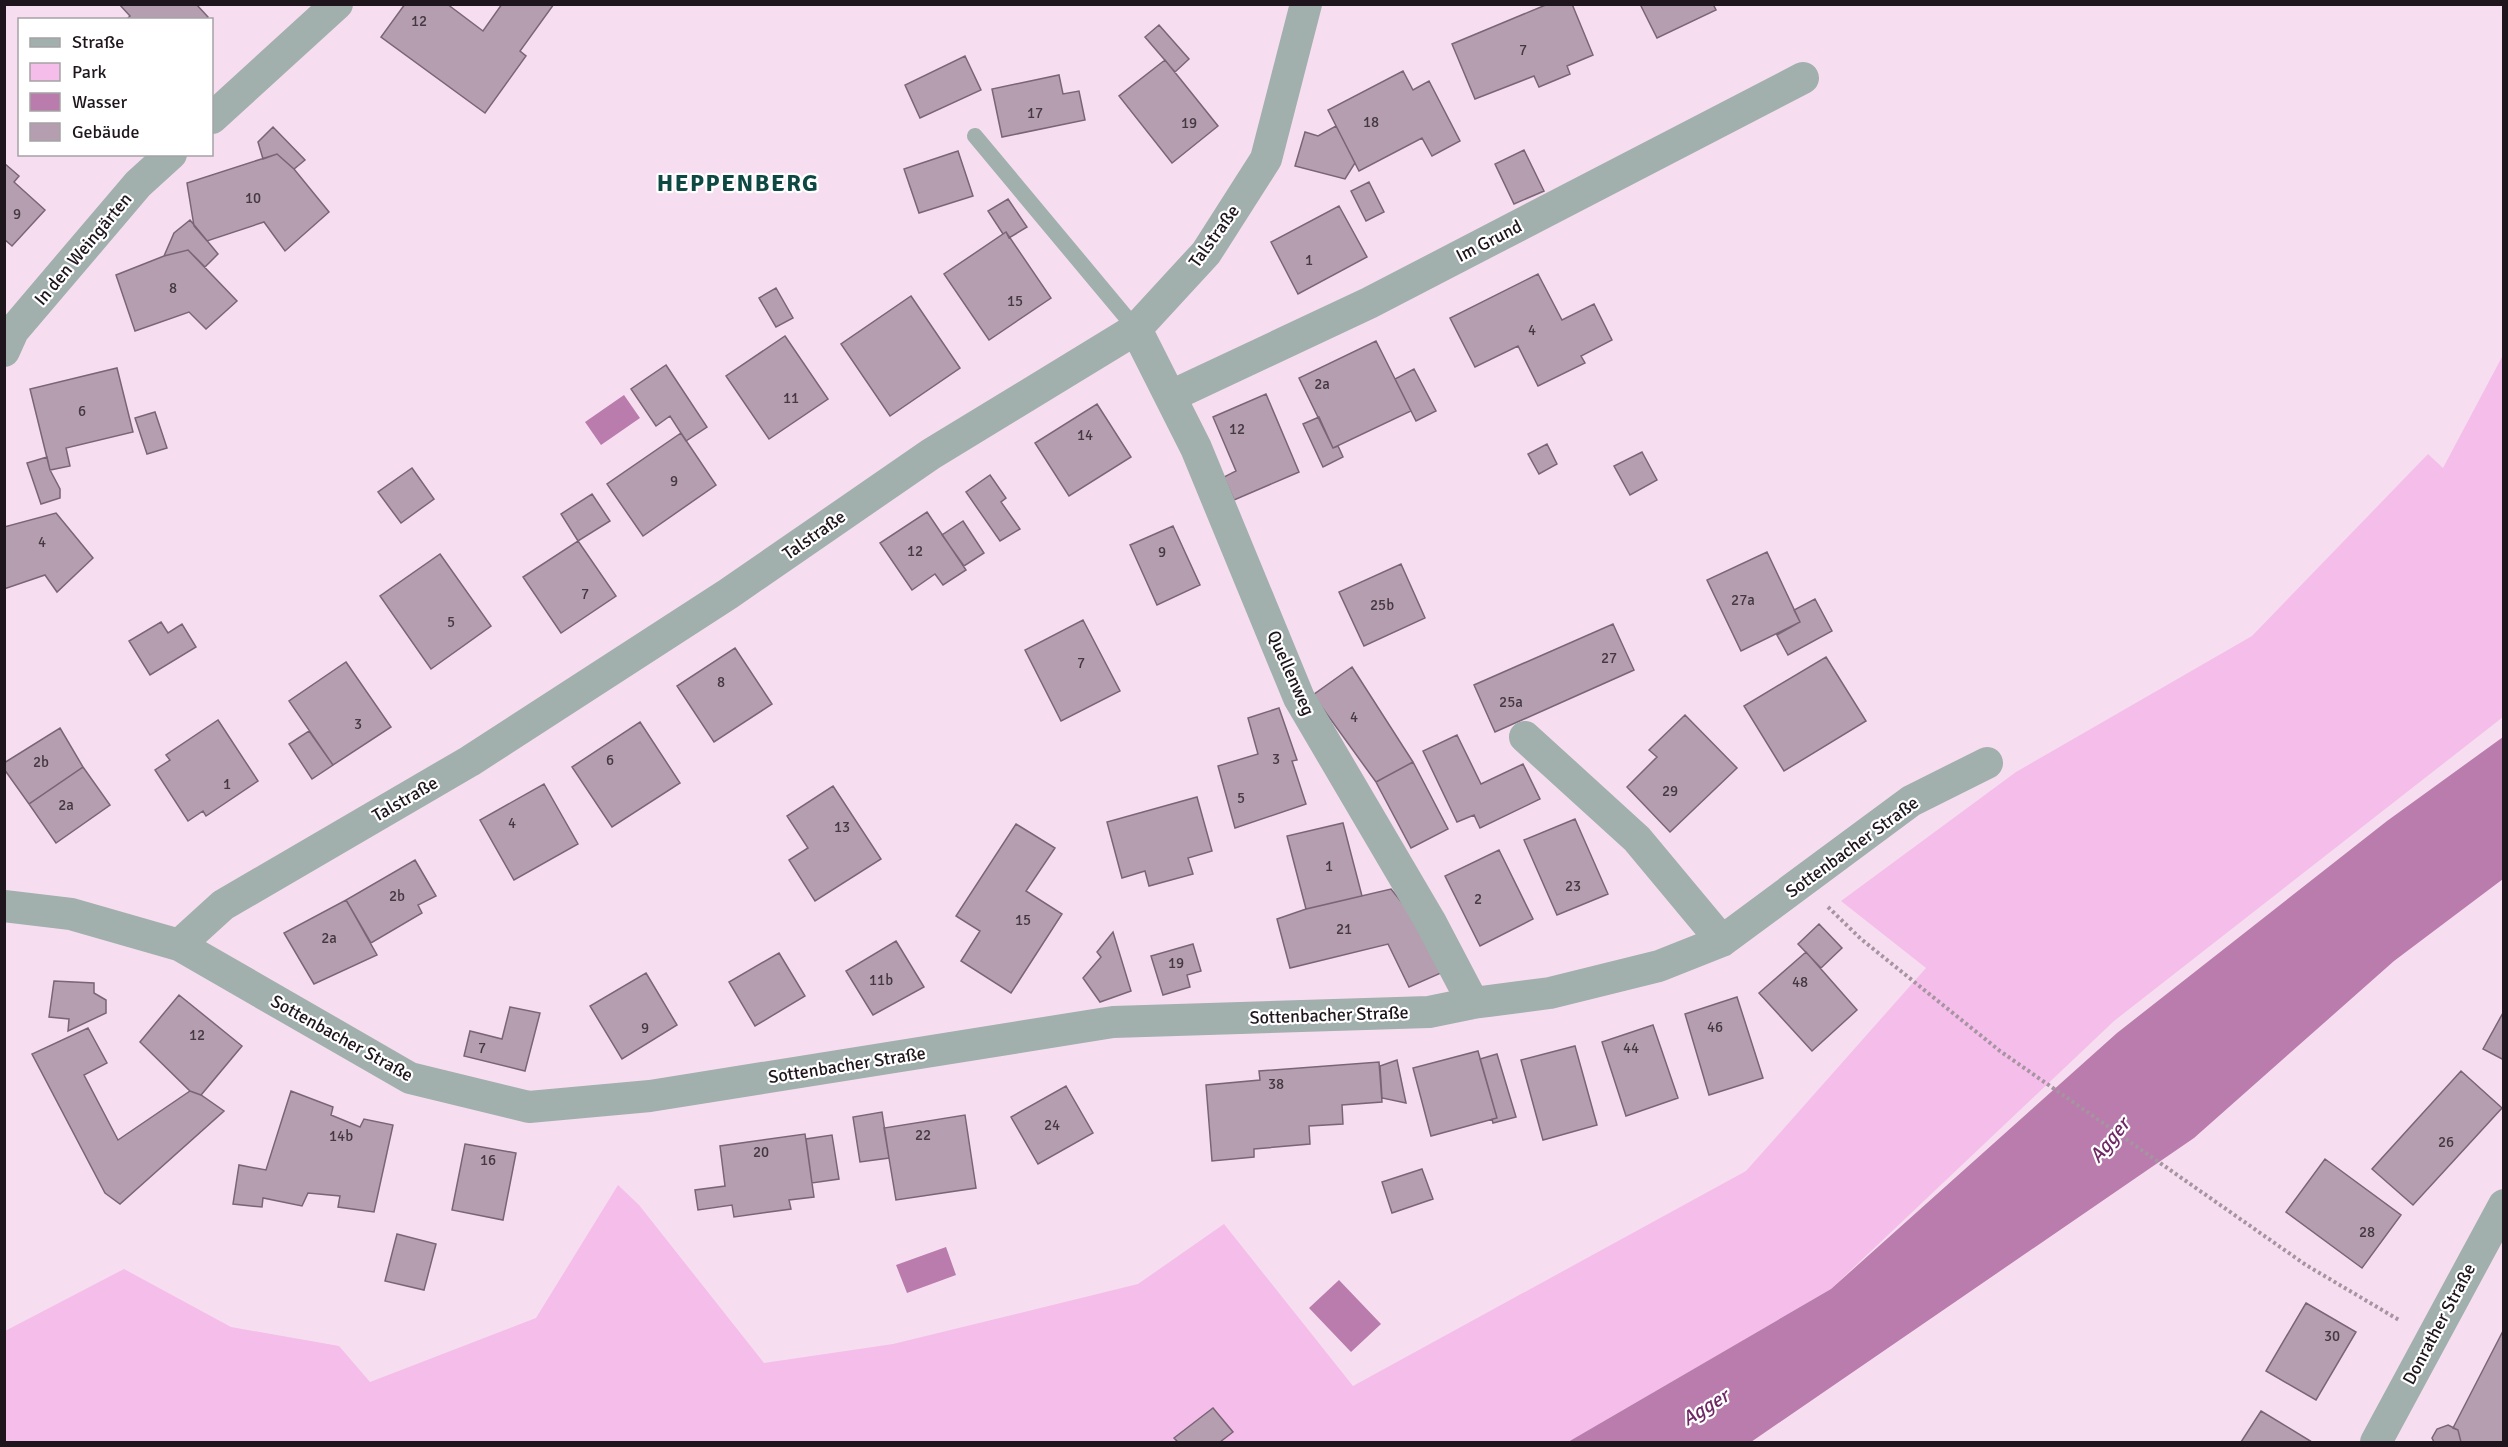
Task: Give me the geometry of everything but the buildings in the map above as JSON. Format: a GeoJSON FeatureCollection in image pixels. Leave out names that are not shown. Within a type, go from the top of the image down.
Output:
{"type":"FeatureCollection","features":[{"type":"Feature","properties":{"kind":"street"},"geometry":{"type":"LineString","coordinates":[[213,117],[337,4]]}},
{"type":"Feature","properties":{"kind":"street","name":"Talstraße"},"geometry":{"type":"LineString","coordinates":[[179,945],[223,905],[470,761],[728,594],[931,454],[1136,329],[1206,253],[1266,159],[1306,4]]}},
{"type":"Feature","properties":{"kind":"street","name":"Im Grund"},"geometry":{"type":"LineString","coordinates":[[1171,396],[1369,303],[1803,78]]}},
{"type":"Feature","properties":{"kind":"street","name":"In den Weingärten"},"geometry":{"type":"LineString","coordinates":[[4,351],[13,331],[138,184],[169,156]]}},
{"type":"Feature","properties":{"kind":"street","name":"Quellenweg"},"geometry":{"type":"LineString","coordinates":[[1136,329],[1196,448],[1299,698],[1430,921],[1473,1003]]}},
{"type":"Feature","properties":{"kind":"street"},"geometry":{"type":"LineString","coordinates":[[1525,737],[1637,839],[1722,941]]}},
{"type":"Feature","properties":{"kind":"street","name":"Sottenbacher Straße"},"geometry":{"type":"LineString","coordinates":[[4,906],[71,914],[179,945],[410,1078],[529,1107],[650,1096],[1113,1022],[1429,1012],[1473,1003],[1550,993],[1659,966],[1722,941],[1804,883],[1911,801],[1987,763]]}},
{"type":"Feature","properties":{"kind":"street","name":"Donrather Straße"},"geometry":{"type":"LineString","coordinates":[[2376,1443],[2504,1205]]}},
{"type":"Feature","properties":{"kind":"lane"},"geometry":{"type":"LineString","coordinates":[[975,136],[1136,329]]}},
{"type":"Feature","properties":{"kind":"path"},"geometry":{"type":"LineString","coordinates":[[1804,883],[1861,939],[2000,1051],[2306,1265],[2431,1339]]}},
{"type":"Feature","properties":{"kind":"green space"},"geometry":{"type":"Polygon","coordinates":[[[2503,355],[2503,717],[2114,1021],[1831,1289],[1568,1442],[5,1442],[5,1331],[124,1269],[231,1327],[339,1346],[370,1382],[536,1318],[618,1185],[639,1205],[764,1363],[893,1344],[1138,1284],[1224,1224],[1353,1386],[1746,1171],[1926,968],[1841,901],[2016,772],[2252,636],[2428,454],[2443,468],[2503,355]]]}},
{"type":"Feature","properties":{"kind":"water"},"geometry":{"type":"Polygon","coordinates":[[[624,395],[640,418],[601,445],[585,422],[624,395]]]}},
{"type":"Feature","properties":{"kind":"water","name":"Agger"},"geometry":{"type":"Polygon","coordinates":[[[2503,737],[2503,879],[2394,961],[2194,1138],[1751,1442],[1568,1442],[1831,1289],[2117,1033],[2387,821],[2503,737]]]}},
{"type":"Feature","properties":{"kind":"water"},"geometry":{"type":"Polygon","coordinates":[[[946,1247],[956,1275],[907,1293],[896,1265],[946,1247]]]}},
{"type":"Feature","properties":{"kind":"water"},"geometry":{"type":"Polygon","coordinates":[[[1339,1280],[1381,1324],[1351,1352],[1309,1308],[1339,1280]]]}},
{"type":"Feature","properties":{"kind":"district","name":"HEPPENBERG"},"geometry":{"type":"Point","coordinates":[738,183]}}]}
